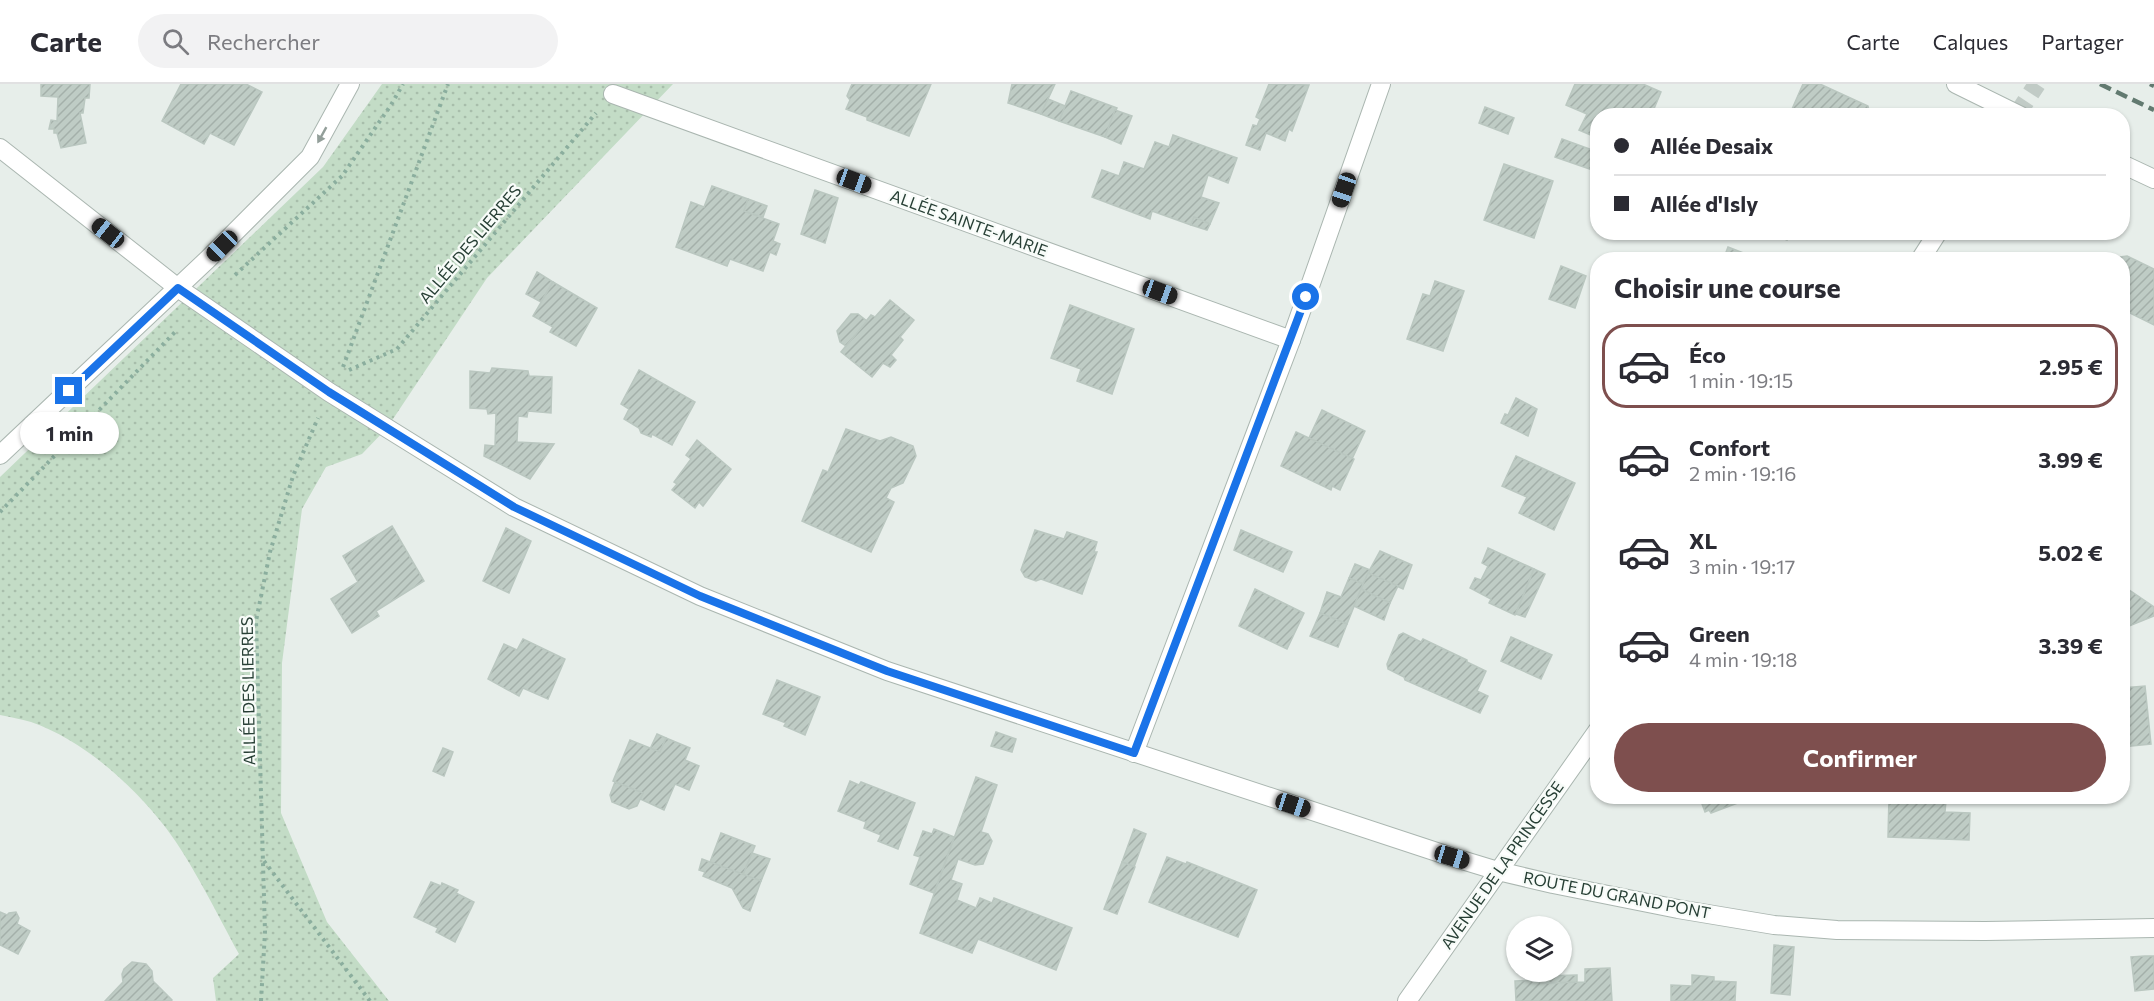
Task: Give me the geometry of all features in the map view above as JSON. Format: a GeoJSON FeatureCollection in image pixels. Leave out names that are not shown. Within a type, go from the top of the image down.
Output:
{"type":"FeatureCollection","features":[{"type":"Feature","properties":{"kind":"street"},"geometry":{"type":"LineString","coordinates":[[0,455],[178,288],[310,157],[350,84]]}},
{"type":"Feature","properties":{"kind":"street"},"geometry":{"type":"LineString","coordinates":[[1134,753],[1291,340],[1381,84]]}},
{"type":"Feature","properties":{"kind":"street"},"geometry":{"type":"LineString","coordinates":[[1956,84],[2005,108]]}},
{"type":"Feature","properties":{"kind":"street","name":"ALLÉE SAINTE-MARIE"},"geometry":{"type":"LineString","coordinates":[[613,94],[1291,340]]}},
{"type":"Feature","properties":{"kind":"street","name":"ROUTE DU GRAND PONT"},"geometry":{"type":"LineString","coordinates":[[0,148],[178,288],[329,392],[514,507],[700,596],[887,671],[1498,871],[1553,884],[1774,925],[1838,930],[2154,928]]}},
{"type":"Feature","properties":{"kind":"street"},"geometry":{"type":"LineString","coordinates":[[2130,168],[2154,179]]}},
{"type":"Feature","properties":{"kind":"street","name":"AVENUE DE LA PRINCESSE"},"geometry":{"type":"LineString","coordinates":[[1407,1001],[1590,741]]}},
{"type":"Feature","properties":{"kind":"path","name":"ALLÉE DES LIERRES"},"geometry":{"type":"LineString","coordinates":[[448,84],[341,374],[397,349],[613,94]]}},
{"type":"Feature","properties":{"kind":"path","name":"ALLÉE DES LIERRES"},"geometry":{"type":"LineString","coordinates":[[261,1001],[265,932],[256,621],[270,552],[293,476],[329,392]]}},
{"type":"Feature","properties":{"kind":"path"},"geometry":{"type":"LineString","coordinates":[[263,860],[370,1001]]}},
{"type":"Feature","properties":{"kind":"green space"},"geometry":{"type":"Polygon","coordinates":[[[382,84],[673,84],[487,278],[387,428],[362,454],[326,467],[302,509],[282,663],[281,813],[327,922],[389,1001],[216,1001],[213,978],[239,954],[195,873],[166,828],[122,780],[88,752],[31,722],[0,715],[0,477],[323,167],[382,84]]]}},
{"type":"Feature","properties":{"kind":"building"},"geometry":{"type":"Polygon","coordinates":[[[41,84],[90,84],[89,98],[85,98],[83,113],[80,113],[86,143],[61,148],[57,133],[54,133],[54,129],[49,129],[51,120],[57,121],[58,97],[41,96],[41,84]]]}},
{"type":"Feature","properties":{"kind":"building"},"geometry":{"type":"Polygon","coordinates":[[[181,84],[246,84],[262,92],[234,145],[210,133],[204,144],[162,121],[181,84]]]}},
{"type":"Feature","properties":{"kind":"building"},"geometry":{"type":"Polygon","coordinates":[[[852,84],[931,84],[909,136],[867,120],[867,117],[846,109],[850,100],[847,96],[852,84]]]}},
{"type":"Feature","properties":{"kind":"building"},"geometry":{"type":"Polygon","coordinates":[[[1012,84],[1055,84],[1041,114],[1008,103],[1012,84]]]}},
{"type":"Feature","properties":{"kind":"building"},"geometry":{"type":"Polygon","coordinates":[[[1269,84],[1309,85],[1292,131],[1289,129],[1285,141],[1266,133],[1260,150],[1246,145],[1253,125],[1257,126],[1260,119],[1256,117],[1269,84]]]}},
{"type":"Feature","properties":{"kind":"building"},"geometry":{"type":"Polygon","coordinates":[[[1575,84],[1643,84],[1661,92],[1654,108],[1590,108],[1590,135],[1579,130],[1587,114],[1566,105],[1575,84]]]}},
{"type":"Feature","properties":{"kind":"building"},"geometry":{"type":"Polygon","coordinates":[[[1803,84],[1820,84],[1868,108],[1792,108],[1803,84]]]}},
{"type":"Feature","properties":{"kind":"building"},"geometry":{"type":"Polygon","coordinates":[[[1071,91],[1117,108],[1105,137],[1059,121],[1071,91]]]}},
{"type":"Feature","properties":{"kind":"building"},"geometry":{"type":"Polygon","coordinates":[[[1048,99],[1065,106],[1059,121],[1041,114],[1048,99]]]}},
{"type":"Feature","properties":{"kind":"building"},"geometry":{"type":"Polygon","coordinates":[[[1485,107],[1514,118],[1508,134],[1479,123],[1485,107]]]}},
{"type":"Feature","properties":{"kind":"building"},"geometry":{"type":"Polygon","coordinates":[[[1115,110],[1132,116],[1121,144],[1105,137],[1115,110]]]}},
{"type":"Feature","properties":{"kind":"building"},"geometry":{"type":"Polygon","coordinates":[[[1173,135],[1237,158],[1228,183],[1208,175],[1201,197],[1219,203],[1210,224],[1194,217],[1191,225],[1152,211],[1150,219],[1092,197],[1102,170],[1119,176],[1124,162],[1144,169],[1155,142],[1169,147],[1173,135]]]}},
{"type":"Feature","properties":{"kind":"building"},"geometry":{"type":"Polygon","coordinates":[[[1562,139],[1590,149],[1590,169],[1555,157],[1562,139]]]}},
{"type":"Feature","properties":{"kind":"building"},"geometry":{"type":"Polygon","coordinates":[[[1504,164],[1553,181],[1534,238],[1484,220],[1504,164]]]}},
{"type":"Feature","properties":{"kind":"building"},"geometry":{"type":"Polygon","coordinates":[[[712,186],[748,199],[744,211],[779,224],[773,241],[780,244],[776,255],[770,252],[763,271],[730,259],[727,266],[676,247],[691,202],[704,207],[712,186]]]}},
{"type":"Feature","properties":{"kind":"building"},"geometry":{"type":"Polygon","coordinates":[[[815,190],[838,198],[825,243],[801,234],[815,190]]]}},
{"type":"Feature","properties":{"kind":"building"},"geometry":{"type":"Polygon","coordinates":[[[748,199],[767,206],[763,217],[744,211],[748,199]]]}},
{"type":"Feature","properties":{"kind":"building"},"geometry":{"type":"Polygon","coordinates":[[[1194,217],[1210,224],[1207,230],[1191,225],[1194,217]]]}},
{"type":"Feature","properties":{"kind":"building"},"geometry":{"type":"Polygon","coordinates":[[[1728,247],[1741,252],[1726,252],[1728,247]]]}},
{"type":"Feature","properties":{"kind":"building"},"geometry":{"type":"Polygon","coordinates":[[[2130,257],[2154,269],[2154,325],[2130,313],[2130,257]]]}},
{"type":"Feature","properties":{"kind":"building"},"geometry":{"type":"Polygon","coordinates":[[[1561,266],[1586,276],[1575,308],[1549,299],[1561,266]]]}},
{"type":"Feature","properties":{"kind":"building"},"geometry":{"type":"Polygon","coordinates":[[[537,272],[553,282],[541,302],[526,294],[537,272]]]}},
{"type":"Feature","properties":{"kind":"building"},"geometry":{"type":"Polygon","coordinates":[[[1435,281],[1464,291],[1443,351],[1407,339],[1423,294],[1430,296],[1435,281]]]}},
{"type":"Feature","properties":{"kind":"building"},"geometry":{"type":"Polygon","coordinates":[[[553,282],[597,308],[576,346],[550,332],[553,327],[533,316],[553,282]]]}},
{"type":"Feature","properties":{"kind":"building"},"geometry":{"type":"Polygon","coordinates":[[[890,300],[914,320],[900,337],[903,340],[891,355],[896,360],[890,367],[883,363],[872,377],[841,352],[871,315],[875,317],[890,300]]]}},
{"type":"Feature","properties":{"kind":"building"},"geometry":{"type":"Polygon","coordinates":[[[1070,305],[1134,329],[1112,394],[1077,381],[1081,369],[1051,358],[1070,305]]]}},
{"type":"Feature","properties":{"kind":"building"},"geometry":{"type":"Polygon","coordinates":[[[851,314],[858,314],[867,321],[846,346],[840,342],[837,331],[851,314]]]}},
{"type":"Feature","properties":{"kind":"building"},"geometry":{"type":"Polygon","coordinates":[[[492,368],[528,371],[529,376],[552,377],[551,413],[528,411],[527,417],[518,416],[517,442],[554,444],[530,479],[484,456],[485,445],[495,446],[496,413],[488,414],[487,409],[470,408],[470,371],[490,373],[492,368]]]}},
{"type":"Feature","properties":{"kind":"building"},"geometry":{"type":"Polygon","coordinates":[[[639,370],[695,402],[672,445],[652,434],[651,437],[641,433],[639,428],[624,419],[629,409],[621,404],[639,370]]]}},
{"type":"Feature","properties":{"kind":"building"},"geometry":{"type":"Polygon","coordinates":[[[1516,398],[1537,409],[1528,436],[1501,423],[1505,414],[1508,415],[1516,398]]]}},
{"type":"Feature","properties":{"kind":"building"},"geometry":{"type":"Polygon","coordinates":[[[1322,410],[1365,431],[1352,459],[1309,438],[1322,410]]]}},
{"type":"Feature","properties":{"kind":"building"},"geometry":{"type":"Polygon","coordinates":[[[846,429],[880,441],[891,437],[913,446],[916,456],[903,483],[891,488],[886,498],[894,502],[871,552],[802,521],[823,470],[828,472],[846,429]]]}},
{"type":"Feature","properties":{"kind":"building"},"geometry":{"type":"Polygon","coordinates":[[[1296,432],[1354,459],[1340,490],[1332,486],[1331,490],[1281,466],[1296,432]]]}},
{"type":"Feature","properties":{"kind":"building"},"geometry":{"type":"Polygon","coordinates":[[[697,440],[731,469],[703,506],[699,502],[695,508],[672,490],[677,484],[674,482],[691,459],[686,455],[697,440]]]}},
{"type":"Feature","properties":{"kind":"building"},"geometry":{"type":"Polygon","coordinates":[[[1516,456],[1575,483],[1554,530],[1519,513],[1527,497],[1502,486],[1516,456]]]}},
{"type":"Feature","properties":{"kind":"building"},"geometry":{"type":"Polygon","coordinates":[[[392,526],[424,581],[376,611],[379,616],[352,633],[331,599],[358,582],[343,556],[392,526]]]}},
{"type":"Feature","properties":{"kind":"building"},"geometry":{"type":"Polygon","coordinates":[[[506,528],[531,541],[509,593],[483,581],[506,528]]]}},
{"type":"Feature","properties":{"kind":"building"},"geometry":{"type":"Polygon","coordinates":[[[1035,530],[1064,539],[1067,532],[1097,542],[1094,552],[1097,552],[1082,594],[1041,579],[1036,581],[1025,577],[1021,570],[1035,530]]]}},
{"type":"Feature","properties":{"kind":"building"},"geometry":{"type":"Polygon","coordinates":[[[1241,530],[1292,552],[1283,572],[1234,550],[1241,530]]]}},
{"type":"Feature","properties":{"kind":"building"},"geometry":{"type":"Polygon","coordinates":[[[1488,548],[1534,569],[1515,615],[1489,603],[1491,599],[1470,588],[1475,578],[1481,580],[1488,566],[1482,563],[1488,548]]]}},
{"type":"Feature","properties":{"kind":"building"},"geometry":{"type":"Polygon","coordinates":[[[1380,551],[1412,565],[1403,589],[1368,573],[1380,551]]]}},
{"type":"Feature","properties":{"kind":"building"},"geometry":{"type":"Polygon","coordinates":[[[1355,564],[1370,570],[1363,584],[1349,578],[1355,564]]]}},
{"type":"Feature","properties":{"kind":"building"},"geometry":{"type":"Polygon","coordinates":[[[1534,569],[1545,574],[1525,617],[1516,614],[1534,569]]]}},
{"type":"Feature","properties":{"kind":"building"},"geometry":{"type":"Polygon","coordinates":[[[1368,573],[1398,586],[1390,603],[1361,589],[1368,573]]]}},
{"type":"Feature","properties":{"kind":"building"},"geometry":{"type":"Polygon","coordinates":[[[1349,578],[1363,584],[1347,624],[1320,613],[1327,592],[1341,597],[1349,578]]]}},
{"type":"Feature","properties":{"kind":"building"},"geometry":{"type":"Polygon","coordinates":[[[1255,589],[1304,613],[1287,649],[1239,626],[1255,589]]]}},
{"type":"Feature","properties":{"kind":"building"},"geometry":{"type":"Polygon","coordinates":[[[1361,589],[1390,603],[1384,620],[1354,606],[1361,589]]]}},
{"type":"Feature","properties":{"kind":"building"},"geometry":{"type":"Polygon","coordinates":[[[2130,590],[2154,607],[2154,616],[2130,626],[2130,590]]]}},
{"type":"Feature","properties":{"kind":"building"},"geometry":{"type":"Polygon","coordinates":[[[1320,613],[1347,624],[1338,647],[1310,636],[1320,613]]]}},
{"type":"Feature","properties":{"kind":"building"},"geometry":{"type":"Polygon","coordinates":[[[1403,633],[1421,642],[1423,639],[1486,671],[1477,691],[1488,696],[1480,713],[1405,680],[1404,677],[1388,669],[1387,664],[1399,635],[1403,633]]]}},
{"type":"Feature","properties":{"kind":"building"},"geometry":{"type":"Polygon","coordinates":[[[1511,637],[1552,655],[1541,679],[1501,661],[1511,637]]]}},
{"type":"Feature","properties":{"kind":"building"},"geometry":{"type":"Polygon","coordinates":[[[523,639],[565,659],[548,699],[523,688],[519,696],[488,679],[504,644],[517,650],[523,639]]]}},
{"type":"Feature","properties":{"kind":"building"},"geometry":{"type":"Polygon","coordinates":[[[777,680],[820,697],[805,735],[784,726],[786,723],[763,714],[777,680]]]}},
{"type":"Feature","properties":{"kind":"building"},"geometry":{"type":"Polygon","coordinates":[[[2145,686],[2151,744],[2130,746],[2130,687],[2145,686]]]}},
{"type":"Feature","properties":{"kind":"building"},"geometry":{"type":"Polygon","coordinates":[[[996,732],[1016,739],[1012,752],[991,746],[996,732]]]}},
{"type":"Feature","properties":{"kind":"building"},"geometry":{"type":"Polygon","coordinates":[[[657,734],[666,738],[660,752],[650,749],[657,734]]]}},
{"type":"Feature","properties":{"kind":"building"},"geometry":{"type":"Polygon","coordinates":[[[666,738],[690,748],[685,760],[699,766],[689,790],[675,784],[664,810],[640,799],[643,793],[613,781],[630,740],[660,752],[666,738]]]}},
{"type":"Feature","properties":{"kind":"building"},"geometry":{"type":"Polygon","coordinates":[[[443,748],[453,752],[444,776],[433,771],[443,748]]]}},
{"type":"Feature","properties":{"kind":"building"},"geometry":{"type":"Polygon","coordinates":[[[976,777],[997,785],[981,832],[988,834],[992,841],[983,864],[975,865],[958,859],[951,880],[962,884],[957,900],[976,908],[980,898],[992,903],[994,898],[1072,928],[1056,970],[978,939],[972,953],[920,933],[976,777]]]}},
{"type":"Feature","properties":{"kind":"building"},"geometry":{"type":"Polygon","coordinates":[[[850,781],[859,785],[861,782],[915,803],[898,849],[878,841],[881,835],[864,828],[866,822],[838,811],[850,781]]]}},
{"type":"Feature","properties":{"kind":"building"},"geometry":{"type":"Polygon","coordinates":[[[615,782],[643,793],[637,806],[629,809],[612,802],[610,795],[615,782]]]}},
{"type":"Feature","properties":{"kind":"building"},"geometry":{"type":"Polygon","coordinates":[[[1702,804],[1735,804],[1711,813],[1709,810],[1705,812],[1702,804]]]}},
{"type":"Feature","properties":{"kind":"building"},"geometry":{"type":"Polygon","coordinates":[[[1889,804],[1946,804],[1945,812],[1970,813],[1969,840],[1888,837],[1889,804]]]}},
{"type":"Feature","properties":{"kind":"building"},"geometry":{"type":"Polygon","coordinates":[[[934,829],[954,837],[934,893],[910,884],[920,857],[914,855],[923,831],[932,834],[934,829]]]}},
{"type":"Feature","properties":{"kind":"building"},"geometry":{"type":"Polygon","coordinates":[[[1134,829],[1146,834],[1134,867],[1122,862],[1134,829]]]}},
{"type":"Feature","properties":{"kind":"building"},"geometry":{"type":"Polygon","coordinates":[[[721,833],[755,846],[743,875],[710,862],[721,833]]]}},
{"type":"Feature","properties":{"kind":"building"},"geometry":{"type":"Polygon","coordinates":[[[752,853],[770,859],[761,881],[743,875],[752,853]]]}},
{"type":"Feature","properties":{"kind":"building"},"geometry":{"type":"Polygon","coordinates":[[[1167,857],[1186,864],[1187,862],[1257,890],[1238,937],[1149,902],[1167,857]]]}},
{"type":"Feature","properties":{"kind":"building"},"geometry":{"type":"Polygon","coordinates":[[[702,859],[761,881],[750,911],[743,908],[732,888],[703,876],[705,872],[699,870],[702,859]]]}},
{"type":"Feature","properties":{"kind":"building"},"geometry":{"type":"Polygon","coordinates":[[[1122,862],[1135,867],[1117,914],[1104,909],[1122,862]]]}},
{"type":"Feature","properties":{"kind":"building"},"geometry":{"type":"Polygon","coordinates":[[[431,882],[441,886],[442,883],[458,890],[456,893],[474,902],[455,942],[436,932],[438,928],[414,917],[431,882]]]}},
{"type":"Feature","properties":{"kind":"building"},"geometry":{"type":"Polygon","coordinates":[[[0,912],[7,915],[16,912],[19,918],[17,924],[30,931],[18,954],[0,945],[0,912]]]}},
{"type":"Feature","properties":{"kind":"building"},"geometry":{"type":"Polygon","coordinates":[[[1774,945],[1794,947],[1790,995],[1771,993],[1774,945]]]}},
{"type":"Feature","properties":{"kind":"building"},"geometry":{"type":"Polygon","coordinates":[[[2154,956],[2154,989],[2135,991],[2131,957],[2154,956]]]}},
{"type":"Feature","properties":{"kind":"building"},"geometry":{"type":"Polygon","coordinates":[[[132,962],[146,964],[152,971],[153,981],[172,1000],[105,1001],[123,982],[124,969],[132,962]]]}},
{"type":"Feature","properties":{"kind":"building"},"geometry":{"type":"Polygon","coordinates":[[[1610,968],[1612,1001],[1516,1001],[1515,982],[1585,982],[1585,969],[1610,968]]]}},
{"type":"Feature","properties":{"kind":"building"},"geometry":{"type":"Polygon","coordinates":[[[1572,975],[1577,975],[1577,982],[1541,983],[1572,982],[1572,975]]]}},
{"type":"Feature","properties":{"kind":"building"},"geometry":{"type":"Polygon","coordinates":[[[1692,975],[1714,977],[1714,981],[1736,982],[1735,1001],[1671,1001],[1671,985],[1692,986],[1692,975]]]}},
{"type":"Feature","properties":{"kind":"tunnel"},"geometry":{"type":"LineString","coordinates":[[2021,108],[2037,84]]}},
{"type":"Feature","properties":{"kind":"railway"},"geometry":{"type":"LineString","coordinates":[[2100,84],[2154,110]]}},
{"type":"Feature","properties":{"kind":"railway"},"geometry":{"type":"LineString","coordinates":[[2150,84],[2154,86]]}},
{"type":"Feature","properties":{"kind":"route"},"geometry":{"type":"LineString","coordinates":[[69,391],[178,288],[329,392],[514,507],[700,596],[887,671],[1134,753],[1306,297]]}}]}
